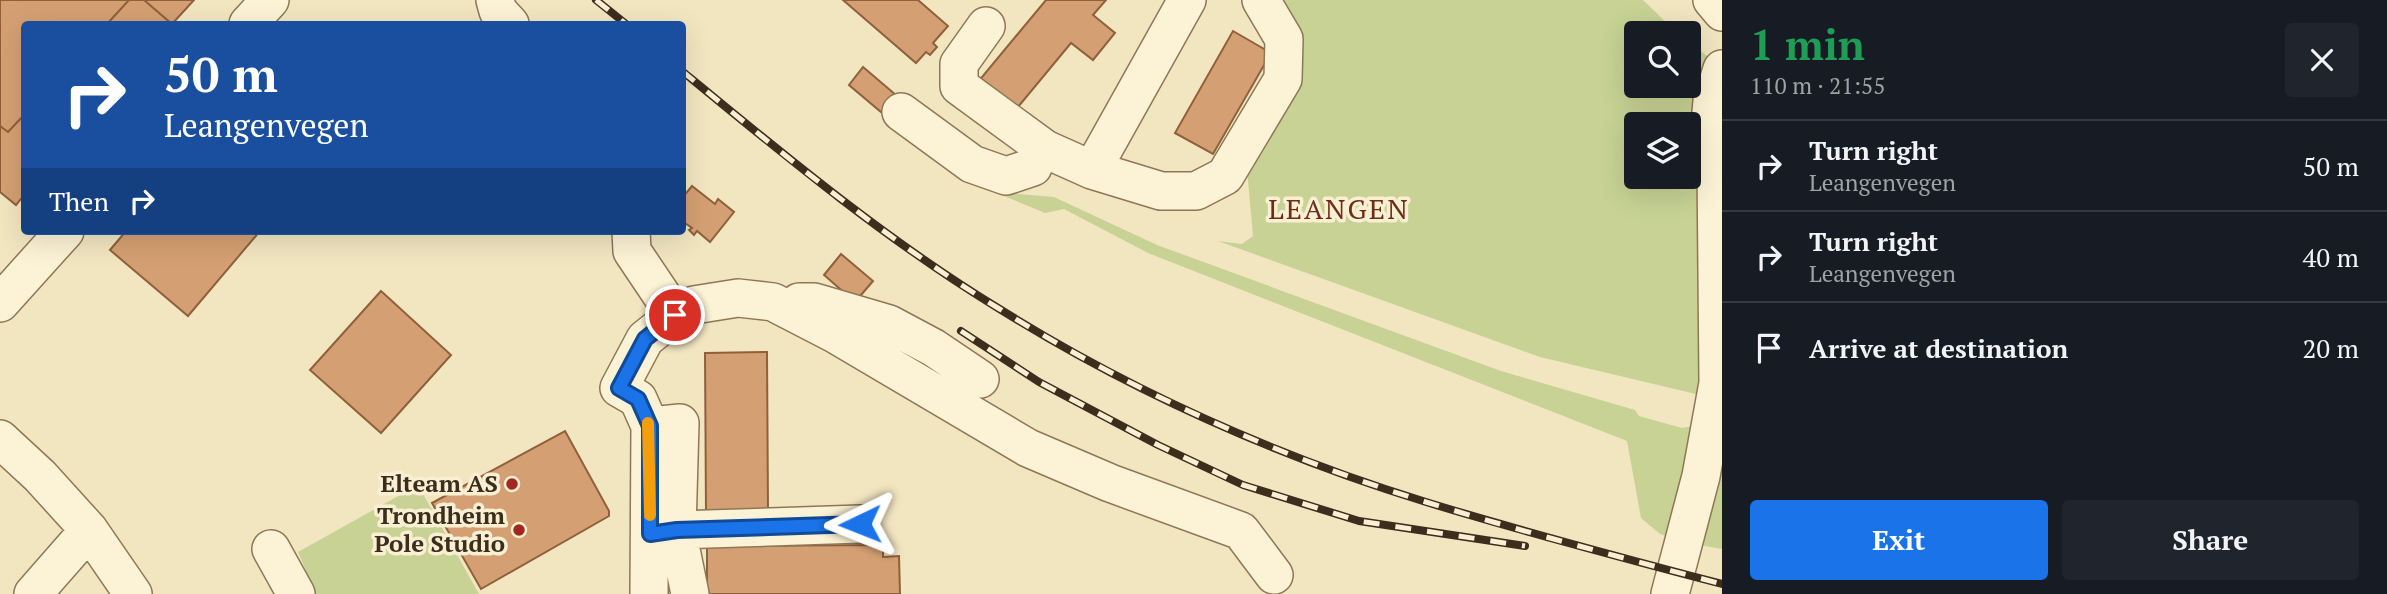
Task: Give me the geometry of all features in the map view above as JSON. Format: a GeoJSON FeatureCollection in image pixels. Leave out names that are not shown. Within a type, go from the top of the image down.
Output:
{"type":"FeatureCollection","features":[{"type":"Feature","properties":{"kind":"street"},"geometry":{"type":"LineString","coordinates":[[251,21],[270,0]]}},
{"type":"Feature","properties":{"kind":"street"},"geometry":{"type":"LineString","coordinates":[[495,0],[498,11],[507,21]]}},
{"type":"Feature","properties":{"kind":"street"},"geometry":{"type":"LineString","coordinates":[[1092,170],[1187,0]]}},
{"type":"Feature","properties":{"kind":"street"},"geometry":{"type":"LineString","coordinates":[[986,26],[959,64],[959,86],[1045,149],[1092,170],[1161,191],[1196,191],[1225,176],[1283,79],[1284,40],[1261,0]]}},
{"type":"Feature","properties":{"kind":"street"},"geometry":{"type":"LineString","coordinates":[[1670,594],[1701,476],[1718,383],[1719,155],[1710,124],[1712,102],[1722,69]]}},
{"type":"Feature","properties":{"kind":"street"},"geometry":{"type":"LineString","coordinates":[[901,112],[972,164],[1006,176],[1032,167]]}},
{"type":"Feature","properties":{"kind":"street"},"geometry":{"type":"LineString","coordinates":[[0,303],[61,235]]}},
{"type":"Feature","properties":{"kind":"street"},"geometry":{"type":"LineString","coordinates":[[631,235],[632,251],[675,315]]}},
{"type":"Feature","properties":{"kind":"street"},"geometry":{"type":"LineString","coordinates":[[690,594],[664,532],[650,426],[638,399],[619,388],[645,339],[675,315],[694,305],[738,298],[773,302],[814,302],[889,324],[934,348],[980,379]]}},
{"type":"Feature","properties":{"kind":"street"},"geometry":{"type":"LineString","coordinates":[[773,302],[835,334],[1028,448],[1110,483],[1241,531],[1274,575]]}},
{"type":"Feature","properties":{"kind":"street"},"geometry":{"type":"LineString","coordinates":[[0,439],[40,477],[79,557],[133,594]]}},
{"type":"Feature","properties":{"kind":"street"},"geometry":{"type":"LineString","coordinates":[[664,532],[860,524]]}},
{"type":"Feature","properties":{"kind":"street"},"geometry":{"type":"LineString","coordinates":[[649,594],[664,532]]}},
{"type":"Feature","properties":{"kind":"street"},"geometry":{"type":"LineString","coordinates":[[271,549],[296,594]]}},
{"type":"Feature","properties":{"kind":"street"},"geometry":{"type":"LineString","coordinates":[[33,594],[79,557]]}},
{"type":"Feature","properties":{"kind":"green space"},"geometry":{"type":"Polygon","coordinates":[[[1281,0],[1643,0],[1665,21],[1624,21],[1624,98],[1699,98],[1696,112],[1624,112],[1624,189],[1697,189],[1703,337],[1700,395],[1540,357],[1218,241],[1242,244],[1253,236],[1247,169],[1281,0]]]}},
{"type":"Feature","properties":{"kind":"green space"},"geometry":{"type":"Polygon","coordinates":[[[1701,51],[1707,56],[1701,88],[1701,51]]]}},
{"type":"Feature","properties":{"kind":"green space"},"geometry":{"type":"Polygon","coordinates":[[[971,171],[1019,194],[1054,197],[1157,245],[1501,371],[1635,410],[1639,416],[1682,428],[1694,426],[1675,539],[1660,534],[1641,518],[1627,441],[1148,253],[1064,209],[1045,213],[966,180],[971,171]]]}},
{"type":"Feature","properties":{"kind":"green space"},"geometry":{"type":"Polygon","coordinates":[[[1722,447],[1722,549],[1699,545],[1722,447]]]}},
{"type":"Feature","properties":{"kind":"green space"},"geometry":{"type":"Polygon","coordinates":[[[418,485],[479,594],[316,594],[298,552],[418,485]]]}},
{"type":"Feature","properties":{"kind":"building"},"geometry":{"type":"Polygon","coordinates":[[[0,0],[129,0],[110,21],[21,21],[21,118],[8,132],[0,126],[0,0]]]}},
{"type":"Feature","properties":{"kind":"building"},"geometry":{"type":"Polygon","coordinates":[[[129,0],[144,0],[168,21],[110,21],[129,0]]]}},
{"type":"Feature","properties":{"kind":"building"},"geometry":{"type":"Polygon","coordinates":[[[144,0],[194,0],[175,21],[168,21],[144,0]]]}},
{"type":"Feature","properties":{"kind":"building"},"geometry":{"type":"Polygon","coordinates":[[[843,0],[918,0],[948,26],[933,43],[937,47],[930,55],[926,52],[916,63],[843,0]]]}},
{"type":"Feature","properties":{"kind":"building"},"geometry":{"type":"Polygon","coordinates":[[[1046,0],[1106,0],[1093,15],[1115,33],[1093,60],[1071,43],[1013,113],[977,83],[1046,0]]]}},
{"type":"Feature","properties":{"kind":"building"},"geometry":{"type":"Polygon","coordinates":[[[1233,31],[1271,53],[1213,154],[1175,133],[1233,31]]]}},
{"type":"Feature","properties":{"kind":"building"},"geometry":{"type":"Polygon","coordinates":[[[863,67],[896,95],[881,112],[849,85],[863,67]]]}},
{"type":"Feature","properties":{"kind":"building"},"geometry":{"type":"Polygon","coordinates":[[[21,118],[21,199],[16,205],[0,192],[0,126],[8,132],[21,118]]]}},
{"type":"Feature","properties":{"kind":"building"},"geometry":{"type":"Polygon","coordinates":[[[692,186],[715,204],[718,199],[734,212],[710,242],[697,231],[694,235],[689,230],[692,228],[686,224],[686,193],[692,186]]]}},
{"type":"Feature","properties":{"kind":"building"},"geometry":{"type":"Polygon","coordinates":[[[123,235],[257,235],[188,316],[110,250],[123,235]]]}},
{"type":"Feature","properties":{"kind":"building"},"geometry":{"type":"Polygon","coordinates":[[[841,254],[873,281],[855,302],[824,275],[841,254]]]}},
{"type":"Feature","properties":{"kind":"building"},"geometry":{"type":"Polygon","coordinates":[[[381,291],[451,355],[381,433],[310,370],[381,291]]]}},
{"type":"Feature","properties":{"kind":"building"},"geometry":{"type":"Polygon","coordinates":[[[767,352],[768,511],[706,512],[705,353],[767,352]]]}},
{"type":"Feature","properties":{"kind":"building"},"geometry":{"type":"Polygon","coordinates":[[[565,431],[609,511],[609,516],[481,589],[432,503],[565,431]]]}},
{"type":"Feature","properties":{"kind":"building"},"geometry":{"type":"Polygon","coordinates":[[[883,545],[883,557],[899,556],[900,594],[707,594],[707,546],[883,545]]]}},
{"type":"Feature","properties":{"kind":"railway"},"geometry":{"type":"LineString","coordinates":[[596,0],[622,21]]}},
{"type":"Feature","properties":{"kind":"railway"},"geometry":{"type":"LineString","coordinates":[[686,74],[797,165],[915,254],[1048,338],[1153,394],[1260,442],[1370,484],[1500,524],[1722,584]]}},
{"type":"Feature","properties":{"kind":"railway"},"geometry":{"type":"LineString","coordinates":[[961,331],[1039,382],[1158,445],[1243,485],[1359,521],[1525,546]]}},
{"type":"Feature","properties":{"kind":"slow traffic"},"geometry":{"type":"LineString","coordinates":[[648,423],[650,515]]}},
{"type":"Feature","properties":{"kind":"place","name":"Elteam AS"},"geometry":{"type":"Point","coordinates":[512,484]}},
{"type":"Feature","properties":{"kind":"place","name":"Trondheim Pole Studio"},"geometry":{"type":"Point","coordinates":[519,530]}},
{"type":"Feature","properties":{"kind":"district","name":"LEANGEN"},"geometry":{"type":"Point","coordinates":[1339,209]}},
{"type":"Feature","properties":{"kind":"route"},"geometry":{"type":"LineString","coordinates":[[675,315],[645,339],[619,388],[638,399],[650,426],[650,534],[677,530],[860,524]]}}]}
